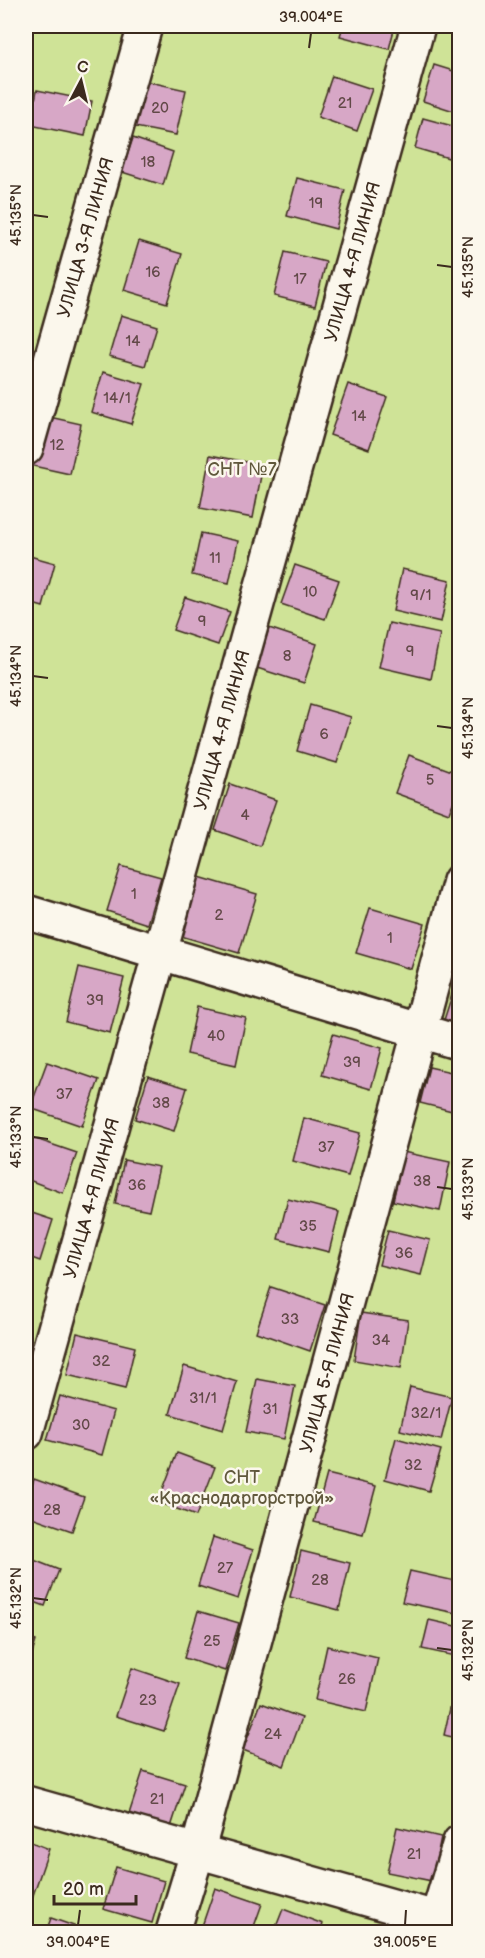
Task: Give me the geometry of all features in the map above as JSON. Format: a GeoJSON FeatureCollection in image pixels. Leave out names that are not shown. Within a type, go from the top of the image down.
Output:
{"type":"FeatureCollection","features":[{"type":"Feature","properties":{"kind":"street","name":"УЛИЦА 3-Я ЛИНИЯ"},"geometry":{"type":"LineString","coordinates":[[26,448],[145,26]]}},
{"type":"Feature","properties":{"kind":"street","name":"УЛИЦА 4-Я ЛИНИЯ"},"geometry":{"type":"LineString","coordinates":[[26,1433],[158,952],[418,26]]}},
{"type":"Feature","properties":{"kind":"street","name":"УЛИЦА 5-Я ЛИНИЯ"},"geometry":{"type":"LineString","coordinates":[[173,1932],[197,1853],[459,882]]}},
{"type":"Feature","properties":{"kind":"street"},"geometry":{"type":"LineString","coordinates":[[26,912],[459,1043]]}},
{"type":"Feature","properties":{"kind":"street"},"geometry":{"type":"LineString","coordinates":[[26,1803],[443,1925],[459,1842]]}},
{"type":"Feature","properties":{"kind":"green space"},"geometry":{"type":"Polygon","coordinates":[[[26,26],[459,26],[459,1932],[26,1932],[26,26]]]}},
{"type":"Feature","properties":{"kind":"building"},"geometry":{"type":"Polygon","coordinates":[[[343,26],[395,26],[389,49],[340,36],[343,26]]]}},
{"type":"Feature","properties":{"kind":"building"},"geometry":{"type":"Polygon","coordinates":[[[434,65],[460,73],[460,113],[423,101],[434,65]]]}},
{"type":"Feature","properties":{"kind":"building"},"geometry":{"type":"Polygon","coordinates":[[[332,76],[372,89],[357,131],[318,117],[332,76]]]}},
{"type":"Feature","properties":{"kind":"building"},"geometry":{"type":"Polygon","coordinates":[[[145,81],[186,90],[176,135],[135,127],[145,81]]]}},
{"type":"Feature","properties":{"kind":"building"},"geometry":{"type":"Polygon","coordinates":[[[37,90],[92,101],[85,136],[30,125],[37,90]]]}},
{"type":"Feature","properties":{"kind":"building"},"geometry":{"type":"Polygon","coordinates":[[[423,118],[460,128],[452,159],[415,148],[423,118]]]}},
{"type":"Feature","properties":{"kind":"building"},"geometry":{"type":"Polygon","coordinates":[[[133,138],[173,152],[163,185],[122,172],[133,138]]]}},
{"type":"Feature","properties":{"kind":"building"},"geometry":{"type":"Polygon","coordinates":[[[297,178],[345,190],[336,229],[287,216],[297,178]]]}},
{"type":"Feature","properties":{"kind":"building"},"geometry":{"type":"Polygon","coordinates":[[[139,241],[182,254],[167,303],[124,290],[139,241]]]}},
{"type":"Feature","properties":{"kind":"building"},"geometry":{"type":"Polygon","coordinates":[[[285,252],[326,262],[315,306],[274,296],[285,252]]]}},
{"type":"Feature","properties":{"kind":"building"},"geometry":{"type":"Polygon","coordinates":[[[121,315],[157,326],[145,366],[109,356],[121,315]]]}},
{"type":"Feature","properties":{"kind":"building"},"geometry":{"type":"Polygon","coordinates":[[[103,372],[144,384],[131,424],[91,412],[103,372]]]}},
{"type":"Feature","properties":{"kind":"building"},"geometry":{"type":"Polygon","coordinates":[[[348,384],[387,397],[369,449],[330,435],[348,384]]]}},
{"type":"Feature","properties":{"kind":"building"},"geometry":{"type":"Polygon","coordinates":[[[45,416],[81,424],[70,474],[33,466],[45,416]]]}},
{"type":"Feature","properties":{"kind":"building"},"geometry":{"type":"Polygon","coordinates":[[[210,455],[263,465],[253,518],[200,508],[210,455]]]}},
{"type":"Feature","properties":{"kind":"building"},"geometry":{"type":"Polygon","coordinates":[[[201,533],[238,541],[229,583],[192,575],[201,533]]]}},
{"type":"Feature","properties":{"kind":"building"},"geometry":{"type":"Polygon","coordinates":[[[26,555],[55,563],[43,607],[26,602],[26,555]]]}},
{"type":"Feature","properties":{"kind":"building"},"geometry":{"type":"Polygon","coordinates":[[[295,565],[339,580],[325,619],[281,604],[295,565]]]}},
{"type":"Feature","properties":{"kind":"building"},"geometry":{"type":"Polygon","coordinates":[[[402,569],[450,580],[441,622],[393,611],[402,569]]]}},
{"type":"Feature","properties":{"kind":"building"},"geometry":{"type":"Polygon","coordinates":[[[185,597],[230,612],[218,645],[173,630],[185,597]]]}},
{"type":"Feature","properties":{"kind":"building"},"geometry":{"type":"Polygon","coordinates":[[[389,623],[440,634],[431,679],[379,667],[389,623]]]}},
{"type":"Feature","properties":{"kind":"building"},"geometry":{"type":"Polygon","coordinates":[[[269,628],[317,644],[304,683],[257,668],[269,628]]]}},
{"type":"Feature","properties":{"kind":"building"},"geometry":{"type":"Polygon","coordinates":[[[310,705],[351,717],[337,763],[297,751],[310,705]]]}},
{"type":"Feature","properties":{"kind":"building"},"geometry":{"type":"Polygon","coordinates":[[[409,755],[460,774],[460,786],[449,813],[395,793],[409,755]]]}},
{"type":"Feature","properties":{"kind":"building"},"geometry":{"type":"Polygon","coordinates":[[[230,784],[276,800],[260,846],[215,830],[230,784]]]}},
{"type":"Feature","properties":{"kind":"building"},"geometry":{"type":"Polygon","coordinates":[[[121,866],[161,877],[147,924],[107,911],[121,866]]]}},
{"type":"Feature","properties":{"kind":"building"},"geometry":{"type":"Polygon","coordinates":[[[199,877],[257,894],[239,953],[181,936],[199,877]]]}},
{"type":"Feature","properties":{"kind":"building"},"geometry":{"type":"Polygon","coordinates":[[[370,908],[425,924],[411,969],[356,953],[370,908]]]}},
{"type":"Feature","properties":{"kind":"building"},"geometry":{"type":"Polygon","coordinates":[[[79,967],[124,978],[110,1033],[66,1022],[79,967]]]}},
{"type":"Feature","properties":{"kind":"building"},"geometry":{"type":"Polygon","coordinates":[[[460,970],[460,1025],[444,1020],[460,970]]]}},
{"type":"Feature","properties":{"kind":"building"},"geometry":{"type":"Polygon","coordinates":[[[197,1007],[246,1018],[236,1065],[187,1054],[197,1007]]]}},
{"type":"Feature","properties":{"kind":"building"},"geometry":{"type":"Polygon","coordinates":[[[333,1034],[382,1048],[371,1089],[322,1075],[333,1034]]]}},
{"type":"Feature","properties":{"kind":"building"},"geometry":{"type":"Polygon","coordinates":[[[47,1062],[99,1080],[82,1126],[30,1108],[47,1062]]]}},
{"type":"Feature","properties":{"kind":"building"},"geometry":{"type":"Polygon","coordinates":[[[429,1067],[460,1074],[460,1113],[420,1103],[429,1067]]]}},
{"type":"Feature","properties":{"kind":"building"},"geometry":{"type":"Polygon","coordinates":[[[148,1076],[187,1088],[174,1131],[135,1119],[148,1076]]]}},
{"type":"Feature","properties":{"kind":"building"},"geometry":{"type":"Polygon","coordinates":[[[304,1118],[360,1133],[348,1176],[293,1161],[304,1118]]]}},
{"type":"Feature","properties":{"kind":"building"},"geometry":{"type":"Polygon","coordinates":[[[27,1136],[77,1153],[63,1193],[26,1179],[27,1136]]]}},
{"type":"Feature","properties":{"kind":"building"},"geometry":{"type":"Polygon","coordinates":[[[403,1152],[450,1162],[440,1211],[393,1201],[403,1152]]]}},
{"type":"Feature","properties":{"kind":"building"},"geometry":{"type":"Polygon","coordinates":[[[124,1160],[159,1167],[149,1211],[115,1204],[124,1160]]]}},
{"type":"Feature","properties":{"kind":"building"},"geometry":{"type":"Polygon","coordinates":[[[288,1199],[339,1212],[329,1252],[278,1239],[288,1199]]]}},
{"type":"Feature","properties":{"kind":"building"},"geometry":{"type":"Polygon","coordinates":[[[26,1211],[53,1220],[40,1261],[26,1256],[26,1211]]]}},
{"type":"Feature","properties":{"kind":"building"},"geometry":{"type":"Polygon","coordinates":[[[388,1230],[430,1240],[421,1275],[379,1265],[388,1230]]]}},
{"type":"Feature","properties":{"kind":"building"},"geometry":{"type":"Polygon","coordinates":[[[271,1287],[325,1305],[310,1351],[256,1332],[271,1287]]]}},
{"type":"Feature","properties":{"kind":"building"},"geometry":{"type":"Polygon","coordinates":[[[361,1313],[408,1320],[401,1368],[354,1360],[361,1313]]]}},
{"type":"Feature","properties":{"kind":"building"},"geometry":{"type":"Polygon","coordinates":[[[77,1333],[135,1347],[125,1389],[67,1375],[77,1333]]]}},
{"type":"Feature","properties":{"kind":"building"},"geometry":{"type":"Polygon","coordinates":[[[184,1366],[237,1382],[223,1430],[170,1414],[184,1366]]]}},
{"type":"Feature","properties":{"kind":"building"},"geometry":{"type":"Polygon","coordinates":[[[257,1379],[295,1386],[284,1439],[246,1432],[257,1379]]]}},
{"type":"Feature","properties":{"kind":"building"},"geometry":{"type":"Polygon","coordinates":[[[410,1387],[452,1397],[441,1440],[400,1430],[410,1387]]]}},
{"type":"Feature","properties":{"kind":"building"},"geometry":{"type":"Polygon","coordinates":[[[60,1396],[114,1411],[102,1455],[47,1440],[60,1396]]]}},
{"type":"Feature","properties":{"kind":"building"},"geometry":{"type":"Polygon","coordinates":[[[396,1438],[441,1450],[429,1491],[385,1479],[396,1438]]]}},
{"type":"Feature","properties":{"kind":"building"},"geometry":{"type":"Polygon","coordinates":[[[177,1453],[215,1467],[196,1516],[158,1502],[177,1453]]]}},
{"type":"Feature","properties":{"kind":"building"},"geometry":{"type":"Polygon","coordinates":[[[327,1474],[376,1486],[363,1534],[314,1522],[327,1474]]]}},
{"type":"Feature","properties":{"kind":"building"},"geometry":{"type":"Polygon","coordinates":[[[34,1479],[84,1497],[72,1531],[26,1515],[26,1505],[34,1479]]]}},
{"type":"Feature","properties":{"kind":"building"},"geometry":{"type":"Polygon","coordinates":[[[213,1537],[253,1550],[238,1599],[198,1586],[213,1537]]]}},
{"type":"Feature","properties":{"kind":"building"},"geometry":{"type":"Polygon","coordinates":[[[301,1551],[350,1563],[339,1610],[290,1597],[301,1551]]]}},
{"type":"Feature","properties":{"kind":"building"},"geometry":{"type":"Polygon","coordinates":[[[26,1557],[59,1570],[45,1606],[26,1599],[26,1557]]]}},
{"type":"Feature","properties":{"kind":"building"},"geometry":{"type":"Polygon","coordinates":[[[410,1571],[460,1582],[460,1598],[456,1613],[402,1602],[410,1571]]]}},
{"type":"Feature","properties":{"kind":"building"},"geometry":{"type":"Polygon","coordinates":[[[198,1611],[239,1623],[225,1671],[184,1658],[198,1611]]]}},
{"type":"Feature","properties":{"kind":"building"},"geometry":{"type":"Polygon","coordinates":[[[429,1620],[460,1627],[460,1657],[422,1649],[429,1620]]]}},
{"type":"Feature","properties":{"kind":"building"},"geometry":{"type":"Polygon","coordinates":[[[26,1638],[36,1641],[26,1674],[26,1638]]]}},
{"type":"Feature","properties":{"kind":"building"},"geometry":{"type":"Polygon","coordinates":[[[327,1646],[378,1658],[366,1712],[315,1700],[327,1646]]]}},
{"type":"Feature","properties":{"kind":"building"},"geometry":{"type":"Polygon","coordinates":[[[132,1668],[180,1684],[164,1731],[116,1716],[132,1668]]]}},
{"type":"Feature","properties":{"kind":"building"},"geometry":{"type":"Polygon","coordinates":[[[458,1673],[460,1674],[460,1739],[444,1735],[458,1673]]]}},
{"type":"Feature","properties":{"kind":"building"},"geometry":{"type":"Polygon","coordinates":[[[261,1703],[302,1718],[284,1766],[243,1750],[261,1703]]]}},
{"type":"Feature","properties":{"kind":"building"},"geometry":{"type":"Polygon","coordinates":[[[143,1771],[185,1784],[171,1827],[129,1814],[143,1771]]]}},
{"type":"Feature","properties":{"kind":"building"},"geometry":{"type":"Polygon","coordinates":[[[397,1827],[441,1837],[432,1881],[387,1872],[397,1827]]]}},
{"type":"Feature","properties":{"kind":"building"},"geometry":{"type":"Polygon","coordinates":[[[26,1840],[49,1849],[30,1904],[26,1903],[26,1840]]]}},
{"type":"Feature","properties":{"kind":"building"},"geometry":{"type":"Polygon","coordinates":[[[116,1867],[164,1881],[152,1923],[103,1909],[116,1867]]]}},
{"type":"Feature","properties":{"kind":"building"},"geometry":{"type":"Polygon","coordinates":[[[215,1888],[262,1904],[252,1932],[200,1932],[215,1888]]]}},
{"type":"Feature","properties":{"kind":"building"},"geometry":{"type":"Polygon","coordinates":[[[283,1909],[323,1924],[320,1932],[274,1932],[283,1909]]]}},
{"type":"Feature","properties":{"kind":"building"},"geometry":{"type":"Polygon","coordinates":[[[51,1918],[91,1932],[46,1932],[51,1918]]]}},
{"type":"Feature","properties":{"kind":"park label","name":"СНТ №7"},"geometry":{"type":"Point","coordinates":[242,469]}},
{"type":"Feature","properties":{"kind":"park label","name":"СНТ «Краснодаргорстрой»"},"geometry":{"type":"Point","coordinates":[242,1487]}}]}
